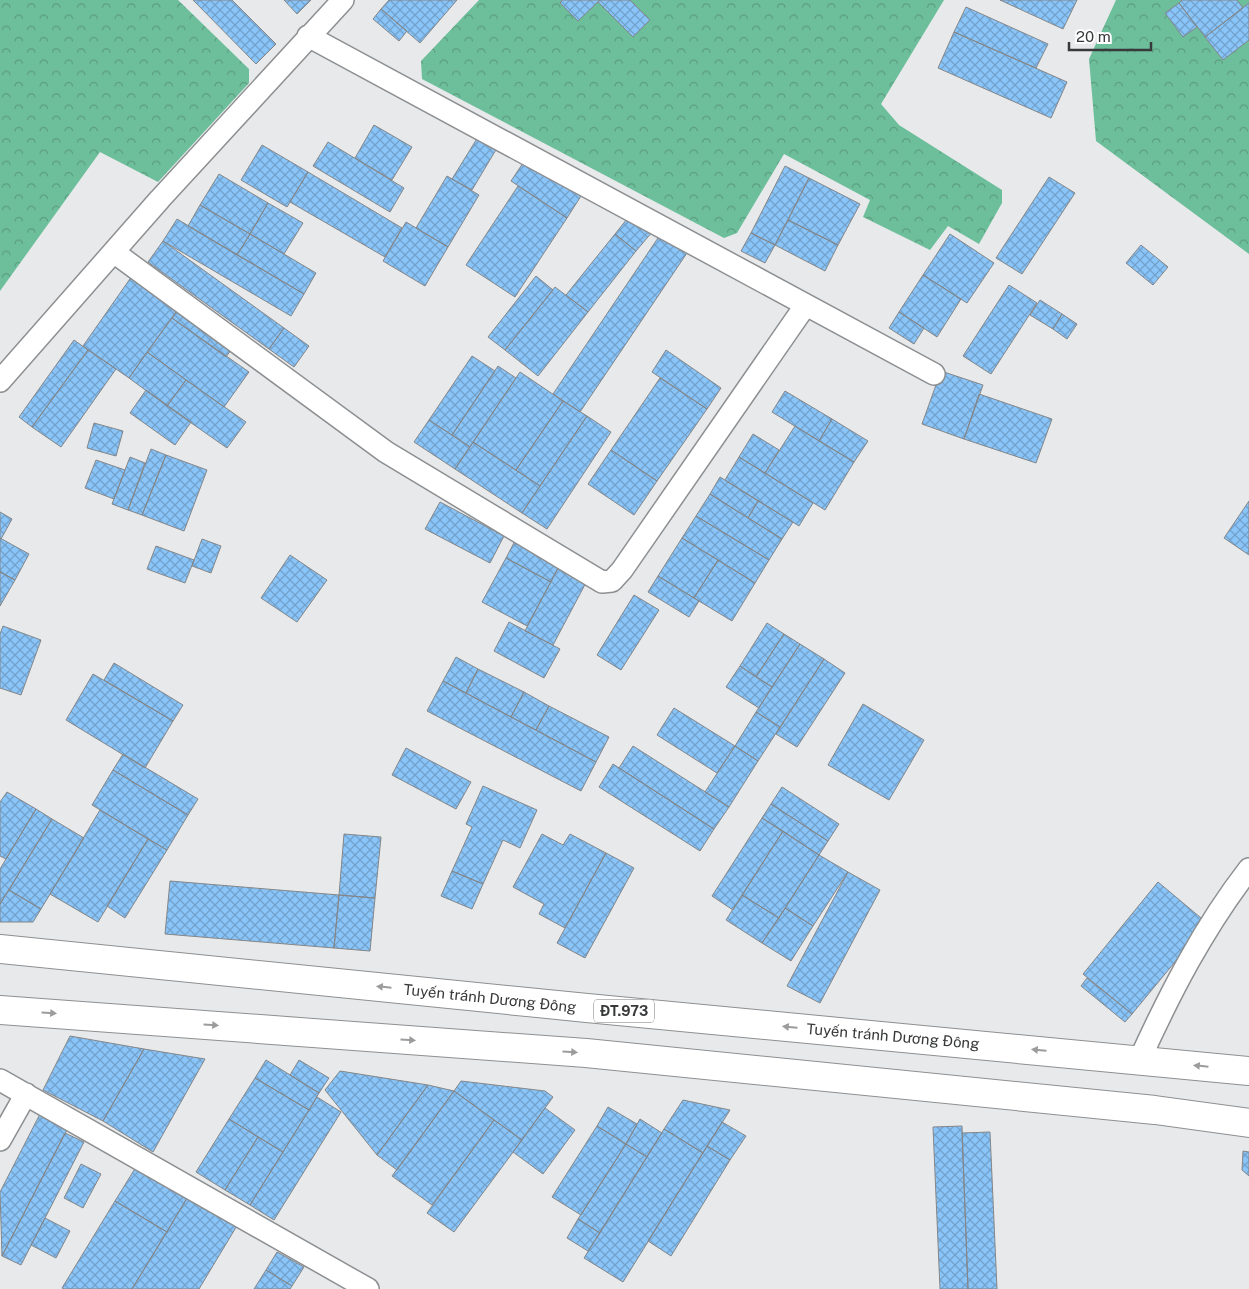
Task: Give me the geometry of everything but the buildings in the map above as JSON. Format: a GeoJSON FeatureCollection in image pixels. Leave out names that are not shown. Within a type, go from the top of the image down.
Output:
{"type":"FeatureCollection","features":[{"type":"Feature","properties":{"kind":"main road","name":"Tuyến tránh Dương Đông"},"geometry":{"type":"LineString","coordinates":[[0,948],[587,1008],[1140,1059],[1249,1071]]}},
{"type":"Feature","properties":{"kind":"main road"},"geometry":{"type":"LineString","coordinates":[[0,1010],[586,1053],[1155,1110],[1249,1123]]}},
{"type":"Feature","properties":{"kind":"street"},"geometry":{"type":"LineString","coordinates":[[0,381],[115,253],[160,199],[343,0]]}},
{"type":"Feature","properties":{"kind":"street"},"geometry":{"type":"LineString","coordinates":[[308,36],[934,374]]}},
{"type":"Feature","properties":{"kind":"street"},"geometry":{"type":"LineString","coordinates":[[115,253],[386,452],[602,582],[612,581],[622,570],[805,306]]}},
{"type":"Feature","properties":{"kind":"street"},"geometry":{"type":"LineString","coordinates":[[1140,1059],[1171,992],[1235,887],[1249,869]]}},
{"type":"Feature","properties":{"kind":"street"},"geometry":{"type":"LineString","coordinates":[[0,1080],[368,1289]]}},
{"type":"Feature","properties":{"kind":"street"},"geometry":{"type":"LineString","coordinates":[[0,1140],[26,1094]]}},
{"type":"Feature","properties":{"kind":"green space"},"geometry":{"type":"Polygon","coordinates":[[[0,0],[178,0],[249,69],[249,83],[158,182],[100,152],[0,291],[0,0]]]}},
{"type":"Feature","properties":{"kind":"green space"},"geometry":{"type":"Polygon","coordinates":[[[479,0],[944,0],[881,104],[899,125],[1002,190],[1002,203],[979,244],[948,226],[930,250],[863,217],[870,200],[784,154],[737,233],[724,238],[422,79],[421,61],[479,0]]]}},
{"type":"Feature","properties":{"kind":"green space"},"geometry":{"type":"Polygon","coordinates":[[[1116,0],[1249,0],[1249,254],[1096,141],[1089,59],[1116,0]]]}}]}
